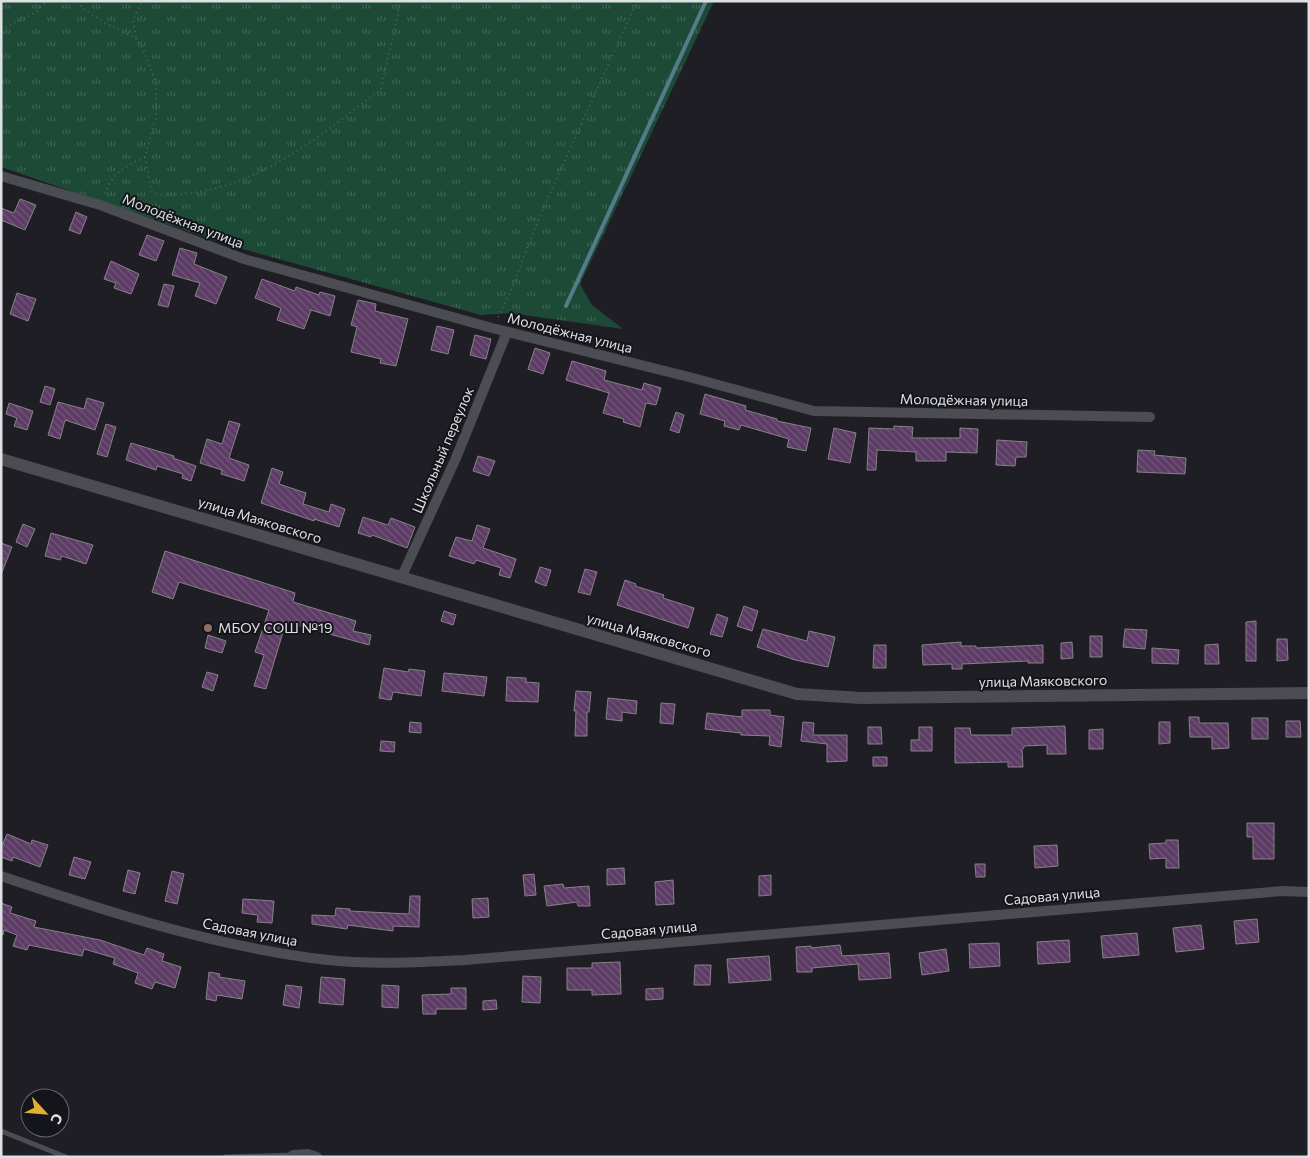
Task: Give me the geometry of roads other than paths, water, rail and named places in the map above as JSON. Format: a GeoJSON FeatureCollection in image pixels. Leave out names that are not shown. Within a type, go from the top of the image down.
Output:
{"type":"FeatureCollection","features":[{"type":"Feature","properties":{"kind":"street","name":"Молодёжная улица"},"geometry":{"type":"LineString","coordinates":[[1,176],[100,205],[244,259],[492,328],[692,378],[814,411],[1150,417]]}},
{"type":"Feature","properties":{"kind":"street","name":"Школьный переулок"},"geometry":{"type":"LineString","coordinates":[[401,578],[456,458],[507,332]]}},
{"type":"Feature","properties":{"kind":"street","name":"улица Маяковского"},"geometry":{"type":"LineString","coordinates":[[1,460],[797,694],[861,698],[1309,693]]}},
{"type":"Feature","properties":{"kind":"street","name":"Садовая улица"},"geometry":{"type":"LineString","coordinates":[[1,876],[138,921],[236,945],[329,960],[396,964],[465,960],[1264,892],[1309,892]]}},
{"type":"Feature","properties":{"kind":"street"},"geometry":{"type":"LineString","coordinates":[[293,1154],[308,1154],[317,1157]]}},
{"type":"Feature","properties":{"kind":"lane"},"geometry":{"type":"LineString","coordinates":[[1,1131],[66,1157]]}},
{"type":"Feature","properties":{"kind":"lane"},"geometry":{"type":"LineString","coordinates":[[225,1157],[293,1154]]}},
{"type":"Feature","properties":{"kind":"waterway"},"geometry":{"type":"LineString","coordinates":[[566,306],[706,1]]}},
{"type":"Feature","properties":{"kind":"place","name":"МБОУ СОШ №19"},"geometry":{"type":"Point","coordinates":[208,628]}}]}
